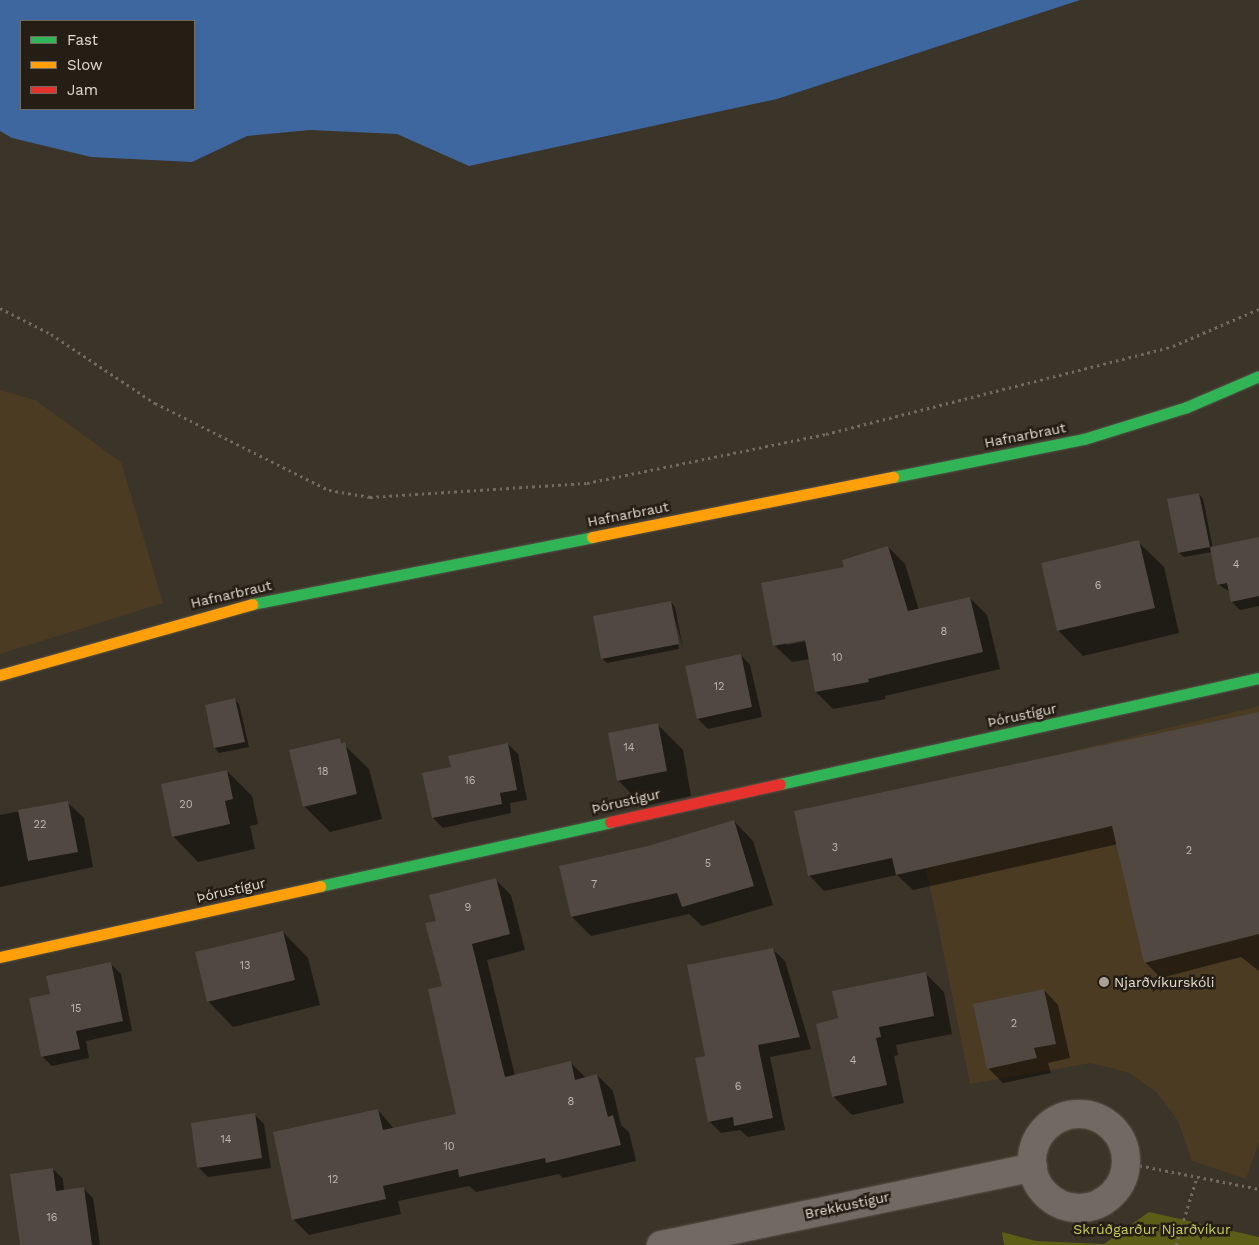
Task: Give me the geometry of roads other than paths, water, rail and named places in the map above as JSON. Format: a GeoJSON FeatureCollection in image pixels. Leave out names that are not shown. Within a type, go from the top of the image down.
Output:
{"type":"FeatureCollection","features":[{"type":"Feature","properties":{"kind":"street","name":"Hafnarbraut"},"geometry":{"type":"LineString","coordinates":[[0,674],[226,609],[1084,439],[1187,407],[1259,376]]}},
{"type":"Feature","properties":{"kind":"street","name":"Þórustígur"},"geometry":{"type":"LineString","coordinates":[[0,958],[1259,678]]}},
{"type":"Feature","properties":{"kind":"street"},"geometry":{"type":"LineString","coordinates":[[1072,1114],[1089,1114],[1104,1120],[1117,1132],[1124,1146],[1127,1163],[1123,1179],[1114,1193],[1101,1203],[1085,1208],[1069,1208],[1053,1201],[1041,1190],[1032,1167],[1035,1143],[1044,1129],[1072,1114]]}},
{"type":"Feature","properties":{"kind":"street","name":"Brekkustígur"},"geometry":{"type":"LineString","coordinates":[[661,1245],[1032,1167]]}},
{"type":"Feature","properties":{"kind":"water"},"geometry":{"type":"Polygon","coordinates":[[[0,0],[1080,0],[777,99],[469,166],[397,134],[310,130],[247,136],[192,162],[91,157],[12,138],[0,131],[0,0]]]}},
{"type":"Feature","properties":{"kind":"place","name":"Njarðvíkurskóli"},"geometry":{"type":"Point","coordinates":[1104,982]}},
{"type":"Feature","properties":{"kind":"park label","name":"Skrúðgarður Njarðvíkur"},"geometry":{"type":"Point","coordinates":[1152,1229]}}]}
